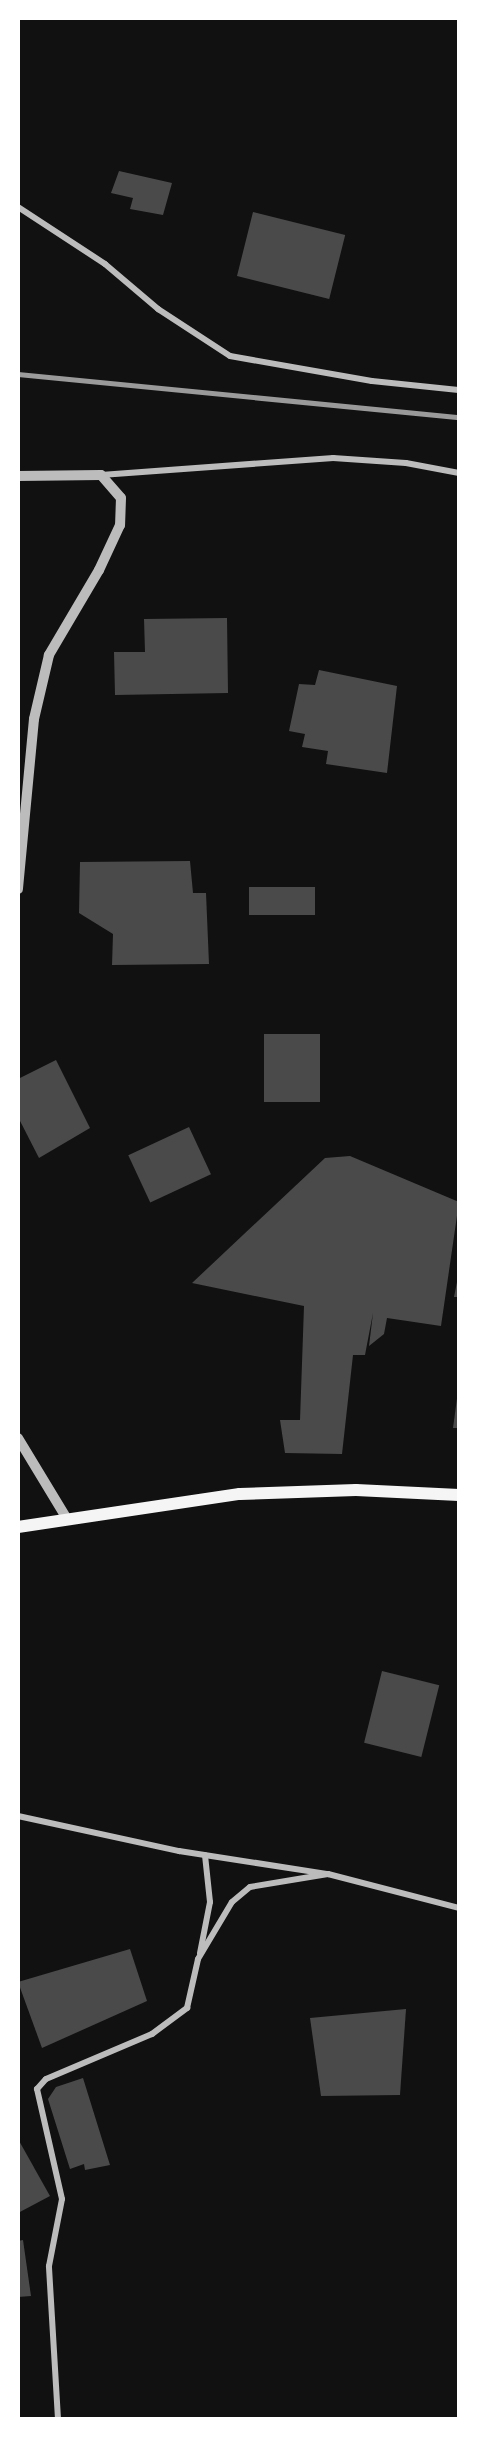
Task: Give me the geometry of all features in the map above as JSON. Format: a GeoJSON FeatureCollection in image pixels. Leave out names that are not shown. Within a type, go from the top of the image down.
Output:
{"type":"FeatureCollection","features":[{"type":"Feature","properties":{"kind":"main road"},"geometry":{"type":"LineString","coordinates":[[18,1527],[240,1494],[356,1490],[459,1495]]}},
{"type":"Feature","properties":{"kind":"street"},"geometry":{"type":"LineString","coordinates":[[18,207],[105,264],[158,309],[230,356],[372,381],[459,390]]}},
{"type":"Feature","properties":{"kind":"street"},"geometry":{"type":"LineString","coordinates":[[18,476],[101,475],[333,458],[406,463],[459,473]]}},
{"type":"Feature","properties":{"kind":"street"},"geometry":{"type":"LineString","coordinates":[[18,889],[34,719],[49,655],[99,570],[120,525],[121,498],[101,475]]}},
{"type":"Feature","properties":{"kind":"street"},"geometry":{"type":"LineString","coordinates":[[18,1438],[67,1520]]}},
{"type":"Feature","properties":{"kind":"street"},"geometry":{"type":"LineString","coordinates":[[18,1816],[205,1855],[328,1874],[459,1908]]}},
{"type":"Feature","properties":{"kind":"street"},"geometry":{"type":"LineString","coordinates":[[58,2419],[49,2266],[62,2199],[37,2089],[46,2079],[152,2034],[187,2008],[210,1902],[205,1855]]}},
{"type":"Feature","properties":{"kind":"street"},"geometry":{"type":"LineString","coordinates":[[198,1959],[232,1902],[250,1887],[328,1874]]}},
{"type":"Feature","properties":{"kind":"building"},"geometry":{"type":"Polygon","coordinates":[[[119,171],[172,183],[163,215],[130,209],[133,198],[111,193],[119,171]]]}},
{"type":"Feature","properties":{"kind":"building"},"geometry":{"type":"Polygon","coordinates":[[[253,212],[345,235],[329,299],[237,276],[253,212]]]}},
{"type":"Feature","properties":{"kind":"building"},"geometry":{"type":"Polygon","coordinates":[[[227,618],[228,693],[115,695],[114,652],[145,652],[144,619],[227,618]]]}},
{"type":"Feature","properties":{"kind":"building"},"geometry":{"type":"Polygon","coordinates":[[[319,670],[397,686],[387,773],[326,764],[328,751],[302,747],[305,734],[289,731],[299,684],[315,685],[319,670]]]}},
{"type":"Feature","properties":{"kind":"building"},"geometry":{"type":"Polygon","coordinates":[[[190,861],[193,893],[206,893],[209,964],[112,965],[113,934],[79,913],[80,862],[190,861]]]}},
{"type":"Feature","properties":{"kind":"building"},"geometry":{"type":"Polygon","coordinates":[[[249,887],[315,887],[315,915],[249,915],[249,887]]]}},
{"type":"Feature","properties":{"kind":"building"},"geometry":{"type":"Polygon","coordinates":[[[264,1034],[320,1034],[320,1102],[264,1102],[264,1034]]]}},
{"type":"Feature","properties":{"kind":"building"},"geometry":{"type":"Polygon","coordinates":[[[56,1060],[90,1128],[39,1158],[18,1117],[18,1079],[56,1060]]]}},
{"type":"Feature","properties":{"kind":"building"},"geometry":{"type":"Polygon","coordinates":[[[189,1127],[211,1174],[150,1202],[128,1155],[189,1127]]]}},
{"type":"Feature","properties":{"kind":"building"},"geometry":{"type":"Polygon","coordinates":[[[350,1156],[459,1202],[441,1326],[387,1318],[384,1334],[369,1346],[373,1313],[365,1355],[353,1355],[342,1454],[285,1453],[280,1420],[300,1420],[304,1306],[192,1283],[325,1158],[350,1156]]]}},
{"type":"Feature","properties":{"kind":"building"},"geometry":{"type":"Polygon","coordinates":[[[458,1277],[459,1297],[454,1297],[458,1277]]]}},
{"type":"Feature","properties":{"kind":"building"},"geometry":{"type":"Polygon","coordinates":[[[458,1391],[459,1428],[453,1428],[458,1391]]]}},
{"type":"Feature","properties":{"kind":"building"},"geometry":{"type":"Polygon","coordinates":[[[382,1671],[439,1685],[421,1757],[364,1743],[382,1671]]]}},
{"type":"Feature","properties":{"kind":"building"},"geometry":{"type":"Polygon","coordinates":[[[130,1949],[147,2001],[42,2048],[18,1982],[130,1949]]]}},
{"type":"Feature","properties":{"kind":"building"},"geometry":{"type":"Polygon","coordinates":[[[406,2009],[400,2095],[321,2096],[310,2018],[406,2009]]]}},
{"type":"Feature","properties":{"kind":"building"},"geometry":{"type":"Polygon","coordinates":[[[83,2078],[110,2165],[85,2170],[84,2164],[70,2169],[48,2099],[56,2087],[83,2078]]]}},
{"type":"Feature","properties":{"kind":"building"},"geometry":{"type":"Polygon","coordinates":[[[18,2139],[50,2196],[18,2213],[18,2139]]]}},
{"type":"Feature","properties":{"kind":"building"},"geometry":{"type":"Polygon","coordinates":[[[23,2240],[31,2296],[18,2297],[18,2241],[23,2240]]]}},
{"type":"Feature","properties":{"kind":"railway"},"geometry":{"type":"LineString","coordinates":[[18,374],[459,417]]}}]}
